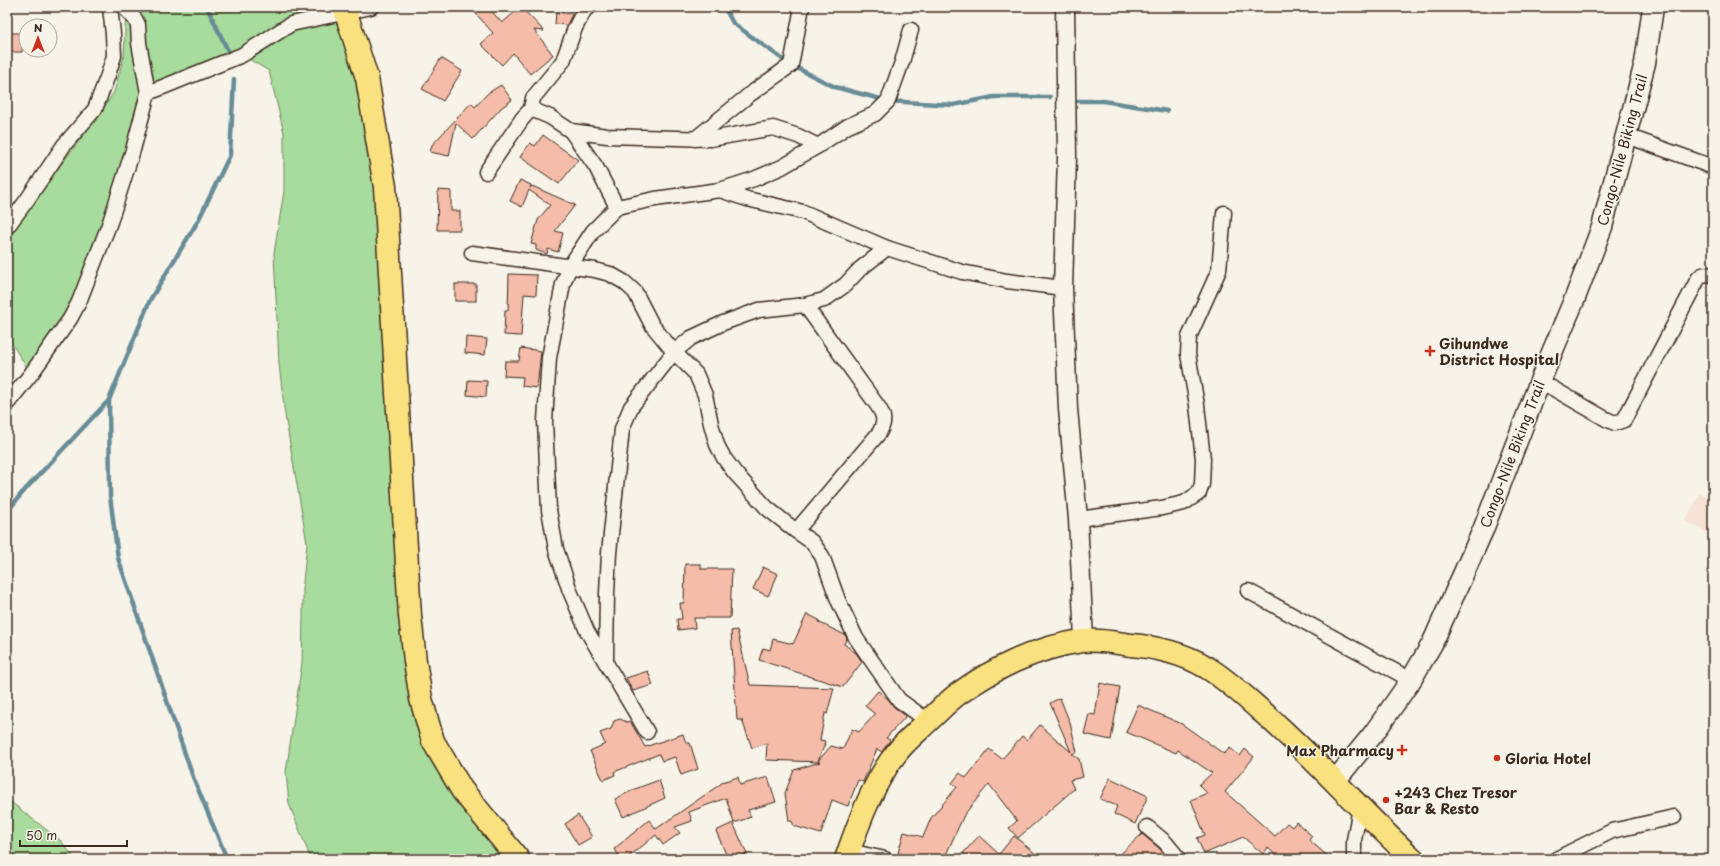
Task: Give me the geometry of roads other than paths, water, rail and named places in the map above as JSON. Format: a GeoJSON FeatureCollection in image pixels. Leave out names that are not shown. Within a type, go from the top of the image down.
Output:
{"type":"FeatureCollection","features":[{"type":"Feature","properties":{"kind":"highway"},"geometry":{"type":"LineString","coordinates":[[346,10],[366,78],[385,187],[410,616],[414,661],[421,699],[433,741],[462,790],[518,859]]}},
{"type":"Feature","properties":{"kind":"highway"},"geometry":{"type":"LineString","coordinates":[[847,855],[853,837],[878,782],[897,751],[956,695],[982,677],[1028,656],[1084,640],[1142,646],[1168,652],[1205,666],[1218,675],[1290,736],[1360,808],[1414,859]]}},
{"type":"Feature","properties":{"kind":"main road","name":"Congo-Nile Biking Trail"},"geometry":{"type":"LineString","coordinates":[[1335,781],[1374,733],[1411,680],[1432,644],[1484,530],[1540,381],[1575,298],[1602,227],[1645,63],[1654,7]]}},
{"type":"Feature","properties":{"kind":"street"},"geometry":{"type":"LineString","coordinates":[[7,227],[64,145],[95,109],[114,56],[110,7]]}},
{"type":"Feature","properties":{"kind":"street"},"geometry":{"type":"LineString","coordinates":[[7,404],[40,362],[79,302],[110,222],[133,150],[148,93],[139,43],[138,25],[135,19],[124,7]]}},
{"type":"Feature","properties":{"kind":"street"},"geometry":{"type":"LineString","coordinates":[[148,93],[242,55],[292,24],[346,10],[371,7]]}},
{"type":"Feature","properties":{"kind":"street"},"geometry":{"type":"LineString","coordinates":[[486,172],[522,119],[531,109],[533,98],[563,61],[575,28],[585,9],[589,7]]}},
{"type":"Feature","properties":{"kind":"street"},"geometry":{"type":"LineString","coordinates":[[695,139],[749,95],[791,65],[802,7]]}},
{"type":"Feature","properties":{"kind":"street"},"geometry":{"type":"LineString","coordinates":[[1065,7],[1067,158],[1063,288],[1068,408],[1078,519],[1084,640]]}},
{"type":"Feature","properties":{"kind":"street"},"geometry":{"type":"LineString","coordinates":[[647,732],[587,631],[570,590],[556,549],[549,510],[544,421],[549,358],[563,284],[570,266],[593,231],[617,207],[655,199],[720,190],[754,179],[782,167],[848,126],[875,114],[888,101],[902,62],[910,30]]}},
{"type":"Feature","properties":{"kind":"street"},"geometry":{"type":"LineString","coordinates":[[531,109],[550,117],[571,131],[596,167],[617,207]]}},
{"type":"Feature","properties":{"kind":"street"},"geometry":{"type":"LineString","coordinates":[[571,131],[607,136],[695,139],[724,138],[773,128],[798,136],[818,146]]}},
{"type":"Feature","properties":{"kind":"street"},"geometry":{"type":"LineString","coordinates":[[1627,136],[1713,167]]}},
{"type":"Feature","properties":{"kind":"street"},"geometry":{"type":"LineString","coordinates":[[720,190],[747,199],[803,212],[887,248],[962,272],[1007,281],[1063,288]]}},
{"type":"Feature","properties":{"kind":"street"},"geometry":{"type":"LineString","coordinates":[[1078,519],[1162,508],[1184,503],[1199,493],[1202,484],[1203,459],[1198,405],[1188,354],[1189,337],[1219,270],[1224,213]]}},
{"type":"Feature","properties":{"kind":"street"},"geometry":{"type":"LineString","coordinates":[[606,662],[609,553],[622,429],[630,407],[674,352],[691,338],[759,310],[805,305],[824,300],[845,285],[860,269],[887,248]]}},
{"type":"Feature","properties":{"kind":"street"},"geometry":{"type":"LineString","coordinates":[[472,253],[595,270],[610,274],[624,282],[635,292],[652,325],[674,352],[696,374],[705,394],[711,424],[718,445],[728,463],[735,473],[767,508],[812,542],[822,556],[838,600],[856,638],[899,700],[928,721]]}},
{"type":"Feature","properties":{"kind":"street"},"geometry":{"type":"LineString","coordinates":[[1540,381],[1615,423],[1624,420],[1700,275],[1704,273],[1713,275]]}},
{"type":"Feature","properties":{"kind":"street"},"geometry":{"type":"LineString","coordinates":[[796,531],[880,433],[884,425],[884,416],[877,404],[805,305]]}},
{"type":"Feature","properties":{"kind":"street"},"geometry":{"type":"LineString","coordinates":[[1248,591],[1411,680]]}},
{"type":"Feature","properties":{"kind":"street"},"geometry":{"type":"LineString","coordinates":[[1354,859],[1354,840],[1360,808]]}},
{"type":"Feature","properties":{"kind":"street"},"geometry":{"type":"LineString","coordinates":[[1556,859],[1612,831],[1674,817]]}},
{"type":"Feature","properties":{"kind":"street"},"geometry":{"type":"LineString","coordinates":[[1147,827],[1166,842],[1180,859]]}},
{"type":"Feature","properties":{"kind":"street"},"geometry":{"type":"LineString","coordinates":[[847,855],[885,859]]}},
{"type":"Feature","properties":{"kind":"waterway"},"geometry":{"type":"LineString","coordinates":[[207,7],[229,53]]}},
{"type":"Feature","properties":{"kind":"waterway"},"geometry":{"type":"LineString","coordinates":[[724,7],[733,23],[767,48],[791,65],[835,87],[888,101],[953,105],[994,97],[1050,97]]}},
{"type":"Feature","properties":{"kind":"waterway"},"geometry":{"type":"LineString","coordinates":[[227,859],[193,777],[118,558],[110,496],[109,400],[150,300],[198,221],[230,155],[234,79]]}},
{"type":"Feature","properties":{"kind":"waterway"},"geometry":{"type":"LineString","coordinates":[[1078,101],[1103,101],[1167,111]]}},
{"type":"Feature","properties":{"kind":"waterway"},"geometry":{"type":"LineString","coordinates":[[7,512],[22,493],[109,400]]}},
{"type":"Feature","properties":{"kind":"place","name":"Gihundwe District Hospital"},"geometry":{"type":"Point","coordinates":[1430,351]}},
{"type":"Feature","properties":{"kind":"place","name":"Max Pharmacy"},"geometry":{"type":"Point","coordinates":[1402,750]}},
{"type":"Feature","properties":{"kind":"place","name":"Gloria Hotel"},"geometry":{"type":"Point","coordinates":[1497,758]}},
{"type":"Feature","properties":{"kind":"place","name":"+243 Chez Tresor Bar & Resto"},"geometry":{"type":"Point","coordinates":[1386,800]}}]}
